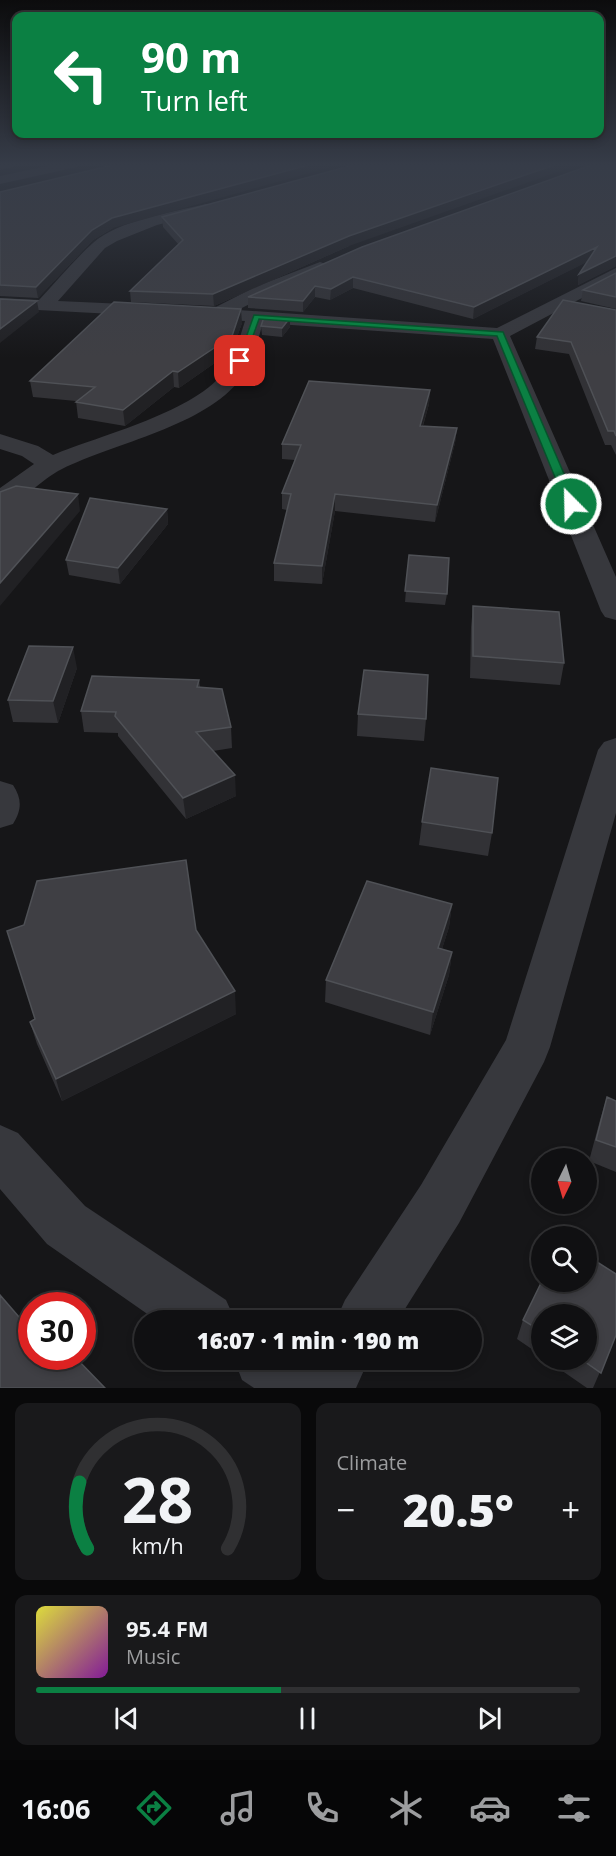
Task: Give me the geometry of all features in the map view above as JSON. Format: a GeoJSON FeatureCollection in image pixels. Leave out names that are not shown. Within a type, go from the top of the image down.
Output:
{"type":"FeatureCollection","features":[{"type":"Feature","properties":{"kind":"street"},"geometry":{"type":"LineString","coordinates":[[43,306],[100,245],[132,229]]}},
{"type":"Feature","properties":{"kind":"street"},"geometry":{"type":"LineString","coordinates":[[217,314],[261,291],[332,262]]}},
{"type":"Feature","properties":{"kind":"street"},"geometry":{"type":"LineString","coordinates":[[0,303],[217,314],[500,334],[616,273]]}},
{"type":"Feature","properties":{"kind":"street"},"geometry":{"type":"LineString","coordinates":[[556,303],[586,309]]}},
{"type":"Feature","properties":{"kind":"street"},"geometry":{"type":"LineString","coordinates":[[0,501],[51,465],[165,419],[199,403],[220,389],[232,376],[240,361],[256,317]]}},
{"type":"Feature","properties":{"kind":"street"},"geometry":{"type":"LineString","coordinates":[[500,334],[616,611]]}},
{"type":"Feature","properties":{"kind":"street"},"geometry":{"type":"LineString","coordinates":[[0,441],[30,451],[51,465]]}},
{"type":"Feature","properties":{"kind":"street"},"geometry":{"type":"LineString","coordinates":[[371,1310],[440,1204],[527,1047],[616,750]]}},
{"type":"Feature","properties":{"kind":"street"},"geometry":{"type":"LineString","coordinates":[[0,794],[2,802],[0,814]]}},
{"type":"Feature","properties":{"kind":"street"},"geometry":{"type":"LineString","coordinates":[[0,1150],[66,1226],[191,1310]]}},
{"type":"Feature","properties":{"kind":"street"},"geometry":{"type":"LineString","coordinates":[[279,1370],[306,1388]]}},
{"type":"Feature","properties":{"kind":"street"},"geometry":{"type":"LineString","coordinates":[[322,1388],[333,1370]]}},
{"type":"Feature","properties":{"kind":"building"},"geometry":{"type":"Polygon","coordinates":[[[0,229],[94,229],[36,287],[0,285],[0,229]]]}},
{"type":"Feature","properties":{"kind":"building"},"geometry":{"type":"Polygon","coordinates":[[[173,229],[370,229],[213,294],[130,291],[183,240],[173,229]]]}},
{"type":"Feature","properties":{"kind":"building"},"geometry":{"type":"Polygon","coordinates":[[[413,229],[616,229],[616,256],[579,274],[597,247],[474,307],[353,277],[331,289],[315,286],[303,301],[248,297],[362,247],[413,229]]]}},
{"type":"Feature","properties":{"kind":"building"},"geometry":{"type":"Polygon","coordinates":[[[616,273],[616,297],[583,290],[616,273]]]}},
{"type":"Feature","properties":{"kind":"building"},"geometry":{"type":"Polygon","coordinates":[[[0,299],[37,301],[0,329],[0,299]]]}},
{"type":"Feature","properties":{"kind":"building"},"geometry":{"type":"Polygon","coordinates":[[[563,300],[616,310],[616,436],[614,431],[608,431],[571,342],[537,337],[563,300]]]}},
{"type":"Feature","properties":{"kind":"building"},"geometry":{"type":"Polygon","coordinates":[[[114,302],[241,309],[232,336],[178,372],[173,371],[123,410],[76,402],[95,387],[30,381],[114,302]]]}},
{"type":"Feature","properties":{"kind":"building"},"geometry":{"type":"Polygon","coordinates":[[[264,317],[290,318],[282,328],[261,326],[264,317]]]}},
{"type":"Feature","properties":{"kind":"building"},"geometry":{"type":"Polygon","coordinates":[[[309,381],[430,390],[420,426],[457,428],[437,505],[335,494],[322,566],[274,563],[291,494],[282,493],[301,445],[282,444],[309,381]]]}},
{"type":"Feature","properties":{"kind":"building"},"geometry":{"type":"Polygon","coordinates":[[[16,486],[78,494],[0,583],[0,492],[16,486]]]}},
{"type":"Feature","properties":{"kind":"building"},"geometry":{"type":"Polygon","coordinates":[[[90,498],[167,509],[118,568],[66,560],[90,498]]]}},
{"type":"Feature","properties":{"kind":"building"},"geometry":{"type":"Polygon","coordinates":[[[409,555],[449,558],[447,594],[405,591],[409,555]]]}},
{"type":"Feature","properties":{"kind":"building"},"geometry":{"type":"Polygon","coordinates":[[[473,606],[559,612],[564,663],[473,656],[473,606]]]}},
{"type":"Feature","properties":{"kind":"building"},"geometry":{"type":"Polygon","coordinates":[[[29,646],[73,647],[53,701],[8,700],[29,646]]]}},
{"type":"Feature","properties":{"kind":"building"},"geometry":{"type":"Polygon","coordinates":[[[364,670],[428,675],[426,719],[358,714],[364,670]]]}},
{"type":"Feature","properties":{"kind":"building"},"geometry":{"type":"Polygon","coordinates":[[[92,676],[199,680],[197,687],[222,689],[231,727],[196,732],[235,775],[183,798],[115,716],[116,712],[81,711],[92,676]]]}},
{"type":"Feature","properties":{"kind":"building"},"geometry":{"type":"Polygon","coordinates":[[[431,768],[498,778],[492,833],[422,822],[431,768]]]}},
{"type":"Feature","properties":{"kind":"building"},"geometry":{"type":"Polygon","coordinates":[[[186,860],[196,930],[235,991],[56,1079],[30,1022],[35,1019],[7,931],[24,925],[37,881],[186,860]]]}},
{"type":"Feature","properties":{"kind":"building"},"geometry":{"type":"Polygon","coordinates":[[[367,881],[452,904],[438,948],[452,952],[433,1012],[326,980],[367,881]]]}},
{"type":"Feature","properties":{"kind":"building"},"geometry":{"type":"Polygon","coordinates":[[[607,1097],[616,1101],[616,1147],[596,1140],[607,1097]]]}},
{"type":"Feature","properties":{"kind":"building"},"geometry":{"type":"Polygon","coordinates":[[[597,1262],[616,1274],[616,1335],[601,1373],[597,1370],[597,1304],[531,1304],[531,1325],[523,1320],[537,1292],[597,1292],[597,1262]]]}},
{"type":"Feature","properties":{"kind":"building"},"geometry":{"type":"Polygon","coordinates":[[[0,1295],[18,1316],[18,1370],[88,1370],[105,1388],[0,1388],[0,1295]]]}},
{"type":"Feature","properties":{"kind":"route"},"geometry":{"type":"LineString","coordinates":[[240,361],[256,317],[500,334],[571,504]]}}]}
